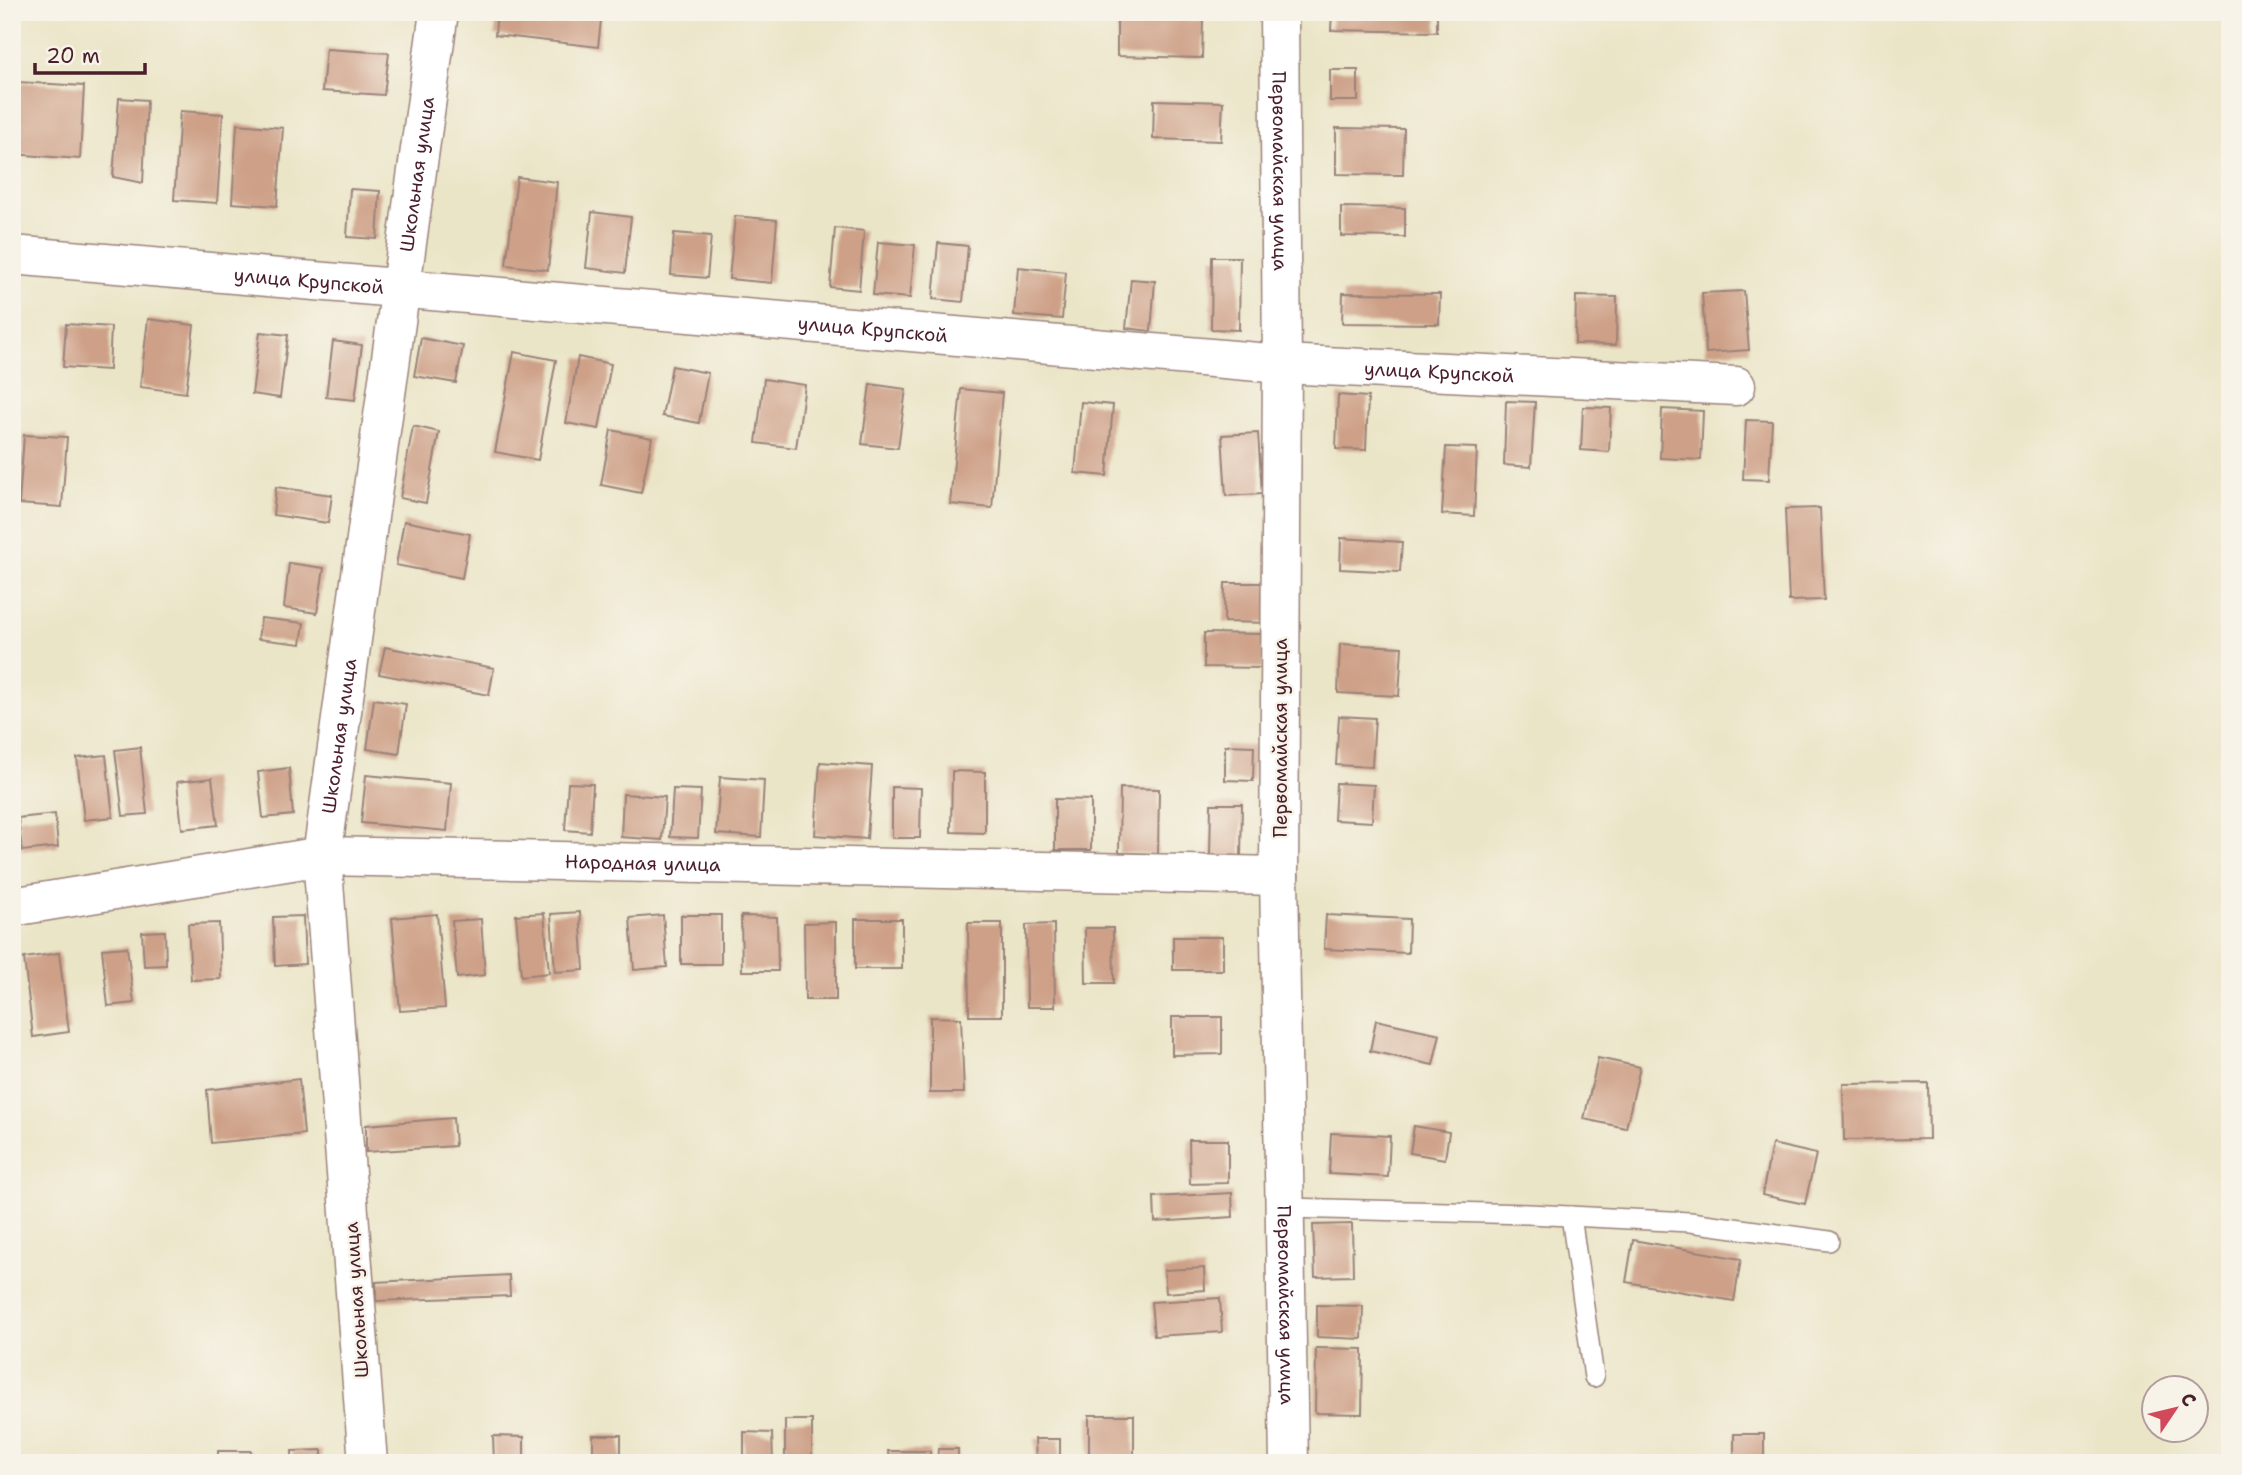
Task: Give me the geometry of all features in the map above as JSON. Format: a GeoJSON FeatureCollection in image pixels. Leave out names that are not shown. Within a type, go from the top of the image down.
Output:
{"type":"FeatureCollection","features":[{"type":"Feature","properties":{"kind":"street","name":"Школьная улица"},"geometry":{"type":"LineString","coordinates":[[369,1463],[322,856],[439,12]]}},
{"type":"Feature","properties":{"kind":"street","name":"Первомайская улица"},"geometry":{"type":"LineString","coordinates":[[1279,12],[1282,363],[1279,876],[1289,1463]]}},
{"type":"Feature","properties":{"kind":"street","name":"улица Крупской"},"geometry":{"type":"LineString","coordinates":[[12,255],[1282,363],[1736,386]]}},
{"type":"Feature","properties":{"kind":"street","name":"Народная улица"},"geometry":{"type":"LineString","coordinates":[[12,906],[322,856],[1279,876]]}},
{"type":"Feature","properties":{"kind":"lane"},"geometry":{"type":"LineString","coordinates":[[1284,1208],[1690,1222],[1829,1241]]}},
{"type":"Feature","properties":{"kind":"lane"},"geometry":{"type":"LineString","coordinates":[[1571,1216],[1594,1377]]}},
{"type":"Feature","properties":{"kind":"building"},"geometry":{"type":"Polygon","coordinates":[[[497,12],[602,12],[598,47],[495,35],[497,12]]]}},
{"type":"Feature","properties":{"kind":"building"},"geometry":{"type":"Polygon","coordinates":[[[1332,12],[1437,12],[1437,32],[1331,30],[1332,12]]]}},
{"type":"Feature","properties":{"kind":"building"},"geometry":{"type":"Polygon","coordinates":[[[1117,17],[1203,20],[1202,58],[1117,56],[1117,17]]]}},
{"type":"Feature","properties":{"kind":"building"},"geometry":{"type":"Polygon","coordinates":[[[326,49],[389,53],[384,95],[322,91],[326,49]]]}},
{"type":"Feature","properties":{"kind":"building"},"geometry":{"type":"Polygon","coordinates":[[[1330,70],[1358,70],[1358,101],[1330,101],[1330,70]]]}},
{"type":"Feature","properties":{"kind":"building"},"geometry":{"type":"Polygon","coordinates":[[[17,82],[84,86],[80,159],[12,154],[17,82]]]}},
{"type":"Feature","properties":{"kind":"building"},"geometry":{"type":"Polygon","coordinates":[[[119,98],[147,100],[143,183],[113,177],[119,98]]]}},
{"type":"Feature","properties":{"kind":"building"},"geometry":{"type":"Polygon","coordinates":[[[1154,100],[1223,102],[1221,141],[1153,139],[1154,100]]]}},
{"type":"Feature","properties":{"kind":"building"},"geometry":{"type":"Polygon","coordinates":[[[180,111],[223,114],[217,203],[174,200],[180,111]]]}},
{"type":"Feature","properties":{"kind":"building"},"geometry":{"type":"Polygon","coordinates":[[[237,124],[283,128],[277,206],[232,203],[237,124]]]}},
{"type":"Feature","properties":{"kind":"building"},"geometry":{"type":"Polygon","coordinates":[[[1336,128],[1404,129],[1403,175],[1336,174],[1336,128]]]}},
{"type":"Feature","properties":{"kind":"building"},"geometry":{"type":"Polygon","coordinates":[[[517,177],[557,182],[548,270],[506,265],[517,177]]]}},
{"type":"Feature","properties":{"kind":"building"},"geometry":{"type":"Polygon","coordinates":[[[350,189],[380,191],[377,239],[347,237],[350,189]]]}},
{"type":"Feature","properties":{"kind":"building"},"geometry":{"type":"Polygon","coordinates":[[[1341,207],[1405,208],[1405,237],[1341,236],[1341,207]]]}},
{"type":"Feature","properties":{"kind":"building"},"geometry":{"type":"Polygon","coordinates":[[[592,212],[631,217],[625,273],[586,268],[592,212]]]}},
{"type":"Feature","properties":{"kind":"building"},"geometry":{"type":"Polygon","coordinates":[[[735,216],[777,220],[772,283],[729,279],[735,216]]]}},
{"type":"Feature","properties":{"kind":"building"},"geometry":{"type":"Polygon","coordinates":[[[835,228],[864,231],[859,290],[830,287],[835,228]]]}},
{"type":"Feature","properties":{"kind":"building"},"geometry":{"type":"Polygon","coordinates":[[[674,233],[711,236],[707,278],[671,275],[674,233]]]}},
{"type":"Feature","properties":{"kind":"building"},"geometry":{"type":"Polygon","coordinates":[[[878,242],[915,245],[910,298],[873,295],[878,242]]]}},
{"type":"Feature","properties":{"kind":"building"},"geometry":{"type":"Polygon","coordinates":[[[938,243],[968,246],[963,302],[933,299],[938,243]]]}},
{"type":"Feature","properties":{"kind":"building"},"geometry":{"type":"Polygon","coordinates":[[[1212,257],[1240,257],[1239,330],[1211,329],[1212,257]]]}},
{"type":"Feature","properties":{"kind":"building"},"geometry":{"type":"Polygon","coordinates":[[[1018,267],[1066,272],[1062,319],[1014,315],[1018,267]]]}},
{"type":"Feature","properties":{"kind":"building"},"geometry":{"type":"Polygon","coordinates":[[[1131,279],[1155,281],[1151,331],[1126,328],[1131,279]]]}},
{"type":"Feature","properties":{"kind":"building"},"geometry":{"type":"Polygon","coordinates":[[[1744,291],[1749,350],[1706,353],[1702,293],[1744,291]]]}},
{"type":"Feature","properties":{"kind":"building"},"geometry":{"type":"Polygon","coordinates":[[[1343,293],[1440,294],[1439,324],[1342,323],[1343,293]]]}},
{"type":"Feature","properties":{"kind":"building"},"geometry":{"type":"Polygon","coordinates":[[[1576,296],[1617,297],[1616,345],[1575,344],[1576,296]]]}},
{"type":"Feature","properties":{"kind":"building"},"geometry":{"type":"Polygon","coordinates":[[[148,319],[194,325],[186,393],[140,387],[148,319]]]}},
{"type":"Feature","properties":{"kind":"building"},"geometry":{"type":"Polygon","coordinates":[[[66,324],[111,327],[109,370],[63,367],[66,324]]]}},
{"type":"Feature","properties":{"kind":"building"},"geometry":{"type":"Polygon","coordinates":[[[260,332],[288,335],[280,398],[252,394],[260,332]]]}},
{"type":"Feature","properties":{"kind":"building"},"geometry":{"type":"Polygon","coordinates":[[[421,338],[463,346],[456,383],[414,376],[421,338]]]}},
{"type":"Feature","properties":{"kind":"building"},"geometry":{"type":"Polygon","coordinates":[[[333,341],[362,345],[355,400],[326,397],[333,341]]]}},
{"type":"Feature","properties":{"kind":"building"},"geometry":{"type":"Polygon","coordinates":[[[514,352],[556,360],[538,460],[495,452],[514,352]]]}},
{"type":"Feature","properties":{"kind":"building"},"geometry":{"type":"Polygon","coordinates":[[[578,357],[611,364],[599,429],[566,423],[578,357]]]}},
{"type":"Feature","properties":{"kind":"building"},"geometry":{"type":"Polygon","coordinates":[[[672,366],[708,373],[699,423],[662,416],[672,366]]]}},
{"type":"Feature","properties":{"kind":"building"},"geometry":{"type":"Polygon","coordinates":[[[764,379],[805,385],[796,448],[756,443],[764,379]]]}},
{"type":"Feature","properties":{"kind":"building"},"geometry":{"type":"Polygon","coordinates":[[[870,384],[906,389],[898,448],[862,444],[870,384]]]}},
{"type":"Feature","properties":{"kind":"building"},"geometry":{"type":"Polygon","coordinates":[[[961,389],[1002,393],[992,508],[950,504],[961,389]]]}},
{"type":"Feature","properties":{"kind":"building"},"geometry":{"type":"Polygon","coordinates":[[[1338,395],[1368,397],[1366,450],[1336,449],[1338,395]]]}},
{"type":"Feature","properties":{"kind":"building"},"geometry":{"type":"Polygon","coordinates":[[[1506,401],[1535,402],[1531,467],[1504,465],[1506,401]]]}},
{"type":"Feature","properties":{"kind":"building"},"geometry":{"type":"Polygon","coordinates":[[[1081,402],[1113,405],[1107,476],[1075,473],[1081,402]]]}},
{"type":"Feature","properties":{"kind":"building"},"geometry":{"type":"Polygon","coordinates":[[[1583,407],[1611,408],[1609,452],[1581,450],[1583,407]]]}},
{"type":"Feature","properties":{"kind":"building"},"geometry":{"type":"Polygon","coordinates":[[[1662,409],[1703,411],[1701,460],[1660,458],[1662,409]]]}},
{"type":"Feature","properties":{"kind":"building"},"geometry":{"type":"Polygon","coordinates":[[[1746,420],[1772,421],[1769,480],[1743,479],[1746,420]]]}},
{"type":"Feature","properties":{"kind":"building"},"geometry":{"type":"Polygon","coordinates":[[[413,426],[439,432],[426,503],[400,498],[413,426]]]}},
{"type":"Feature","properties":{"kind":"building"},"geometry":{"type":"Polygon","coordinates":[[[611,430],[652,438],[641,493],[601,485],[611,430]]]}},
{"type":"Feature","properties":{"kind":"building"},"geometry":{"type":"Polygon","coordinates":[[[1258,433],[1262,494],[1226,496],[1222,435],[1258,433]]]}},
{"type":"Feature","properties":{"kind":"building"},"geometry":{"type":"Polygon","coordinates":[[[24,435],[67,437],[62,507],[19,504],[24,435]]]}},
{"type":"Feature","properties":{"kind":"building"},"geometry":{"type":"Polygon","coordinates":[[[1446,447],[1477,448],[1474,516],[1442,514],[1446,447]]]}},
{"type":"Feature","properties":{"kind":"building"},"geometry":{"type":"Polygon","coordinates":[[[276,487],[332,495],[328,523],[273,515],[276,487]]]}},
{"type":"Feature","properties":{"kind":"building"},"geometry":{"type":"Polygon","coordinates":[[[1820,508],[1824,600],[1789,601],[1785,509],[1820,508]]]}},
{"type":"Feature","properties":{"kind":"building"},"geometry":{"type":"Polygon","coordinates":[[[404,521],[470,534],[462,578],[396,565],[404,521]]]}},
{"type":"Feature","properties":{"kind":"building"},"geometry":{"type":"Polygon","coordinates":[[[1341,538],[1402,542],[1400,572],[1340,569],[1341,538]]]}},
{"type":"Feature","properties":{"kind":"building"},"geometry":{"type":"Polygon","coordinates":[[[289,563],[324,568],[317,613],[284,608],[289,563]]]}},
{"type":"Feature","properties":{"kind":"building"},"geometry":{"type":"Polygon","coordinates":[[[1225,583],[1269,583],[1269,623],[1224,622],[1225,583]]]}},
{"type":"Feature","properties":{"kind":"building"},"geometry":{"type":"Polygon","coordinates":[[[261,618],[304,623],[301,644],[258,639],[261,618]]]}},
{"type":"Feature","properties":{"kind":"building"},"geometry":{"type":"Polygon","coordinates":[[[1204,633],[1264,634],[1263,668],[1204,667],[1204,633]]]}},
{"type":"Feature","properties":{"kind":"building"},"geometry":{"type":"Polygon","coordinates":[[[1340,644],[1402,647],[1399,696],[1338,693],[1340,644]]]}},
{"type":"Feature","properties":{"kind":"building"},"geometry":{"type":"Polygon","coordinates":[[[385,647],[494,668],[489,695],[379,674],[385,647]]]}},
{"type":"Feature","properties":{"kind":"building"},"geometry":{"type":"Polygon","coordinates":[[[374,699],[406,704],[399,754],[367,749],[374,699]]]}},
{"type":"Feature","properties":{"kind":"building"},"geometry":{"type":"Polygon","coordinates":[[[1339,716],[1375,718],[1372,767],[1336,765],[1339,716]]]}},
{"type":"Feature","properties":{"kind":"building"},"geometry":{"type":"Polygon","coordinates":[[[1225,745],[1254,746],[1253,781],[1225,780],[1225,745]]]}},
{"type":"Feature","properties":{"kind":"building"},"geometry":{"type":"Polygon","coordinates":[[[140,747],[147,814],[123,816],[115,750],[140,747]]]}},
{"type":"Feature","properties":{"kind":"building"},"geometry":{"type":"Polygon","coordinates":[[[106,755],[113,817],[84,820],[77,758],[106,755]]]}},
{"type":"Feature","properties":{"kind":"building"},"geometry":{"type":"Polygon","coordinates":[[[820,762],[872,766],[867,839],[815,835],[820,762]]]}},
{"type":"Feature","properties":{"kind":"building"},"geometry":{"type":"Polygon","coordinates":[[[289,768],[293,815],[263,818],[258,772],[289,768]]]}},
{"type":"Feature","properties":{"kind":"building"},"geometry":{"type":"Polygon","coordinates":[[[952,771],[985,772],[985,833],[951,832],[952,771]]]}},
{"type":"Feature","properties":{"kind":"building"},"geometry":{"type":"Polygon","coordinates":[[[366,775],[451,783],[447,831],[361,823],[366,775]]]}},
{"type":"Feature","properties":{"kind":"building"},"geometry":{"type":"Polygon","coordinates":[[[720,777],[764,780],[761,837],[716,834],[720,777]]]}},
{"type":"Feature","properties":{"kind":"building"},"geometry":{"type":"Polygon","coordinates":[[[212,778],[218,825],[182,829],[177,782],[212,778]]]}},
{"type":"Feature","properties":{"kind":"building"},"geometry":{"type":"Polygon","coordinates":[[[568,783],[593,784],[590,832],[565,830],[568,783]]]}},
{"type":"Feature","properties":{"kind":"building"},"geometry":{"type":"Polygon","coordinates":[[[1336,783],[1374,785],[1372,822],[1334,820],[1336,783]]]}},
{"type":"Feature","properties":{"kind":"building"},"geometry":{"type":"Polygon","coordinates":[[[892,787],[921,788],[920,838],[892,838],[892,787]]]}},
{"type":"Feature","properties":{"kind":"building"},"geometry":{"type":"Polygon","coordinates":[[[1120,788],[1159,789],[1158,854],[1119,853],[1120,788]]]}},
{"type":"Feature","properties":{"kind":"building"},"geometry":{"type":"Polygon","coordinates":[[[673,789],[701,790],[698,838],[670,837],[673,789]]]}},
{"type":"Feature","properties":{"kind":"building"},"geometry":{"type":"Polygon","coordinates":[[[623,794],[665,797],[662,840],[621,837],[623,794]]]}},
{"type":"Feature","properties":{"kind":"building"},"geometry":{"type":"Polygon","coordinates":[[[1055,799],[1091,800],[1091,850],[1055,850],[1055,799]]]}},
{"type":"Feature","properties":{"kind":"building"},"geometry":{"type":"Polygon","coordinates":[[[1211,804],[1242,804],[1241,857],[1210,857],[1211,804]]]}},
{"type":"Feature","properties":{"kind":"building"},"geometry":{"type":"Polygon","coordinates":[[[55,814],[58,847],[22,851],[18,818],[55,814]]]}},
{"type":"Feature","properties":{"kind":"building"},"geometry":{"type":"Polygon","coordinates":[[[580,912],[584,970],[555,972],[551,914],[580,912]]]}},
{"type":"Feature","properties":{"kind":"building"},"geometry":{"type":"Polygon","coordinates":[[[544,913],[549,973],[521,976],[516,915],[544,913]]]}},
{"type":"Feature","properties":{"kind":"building"},"geometry":{"type":"Polygon","coordinates":[[[437,914],[445,1008],[400,1011],[392,918],[437,914]]]}},
{"type":"Feature","properties":{"kind":"building"},"geometry":{"type":"Polygon","coordinates":[[[663,915],[667,967],[634,970],[630,918],[663,915]]]}},
{"type":"Feature","properties":{"kind":"building"},"geometry":{"type":"Polygon","coordinates":[[[681,915],[721,915],[721,964],[681,964],[681,915]]]}},
{"type":"Feature","properties":{"kind":"building"},"geometry":{"type":"Polygon","coordinates":[[[1326,915],[1409,919],[1408,953],[1324,949],[1326,915]]]}},
{"type":"Feature","properties":{"kind":"building"},"geometry":{"type":"Polygon","coordinates":[[[303,916],[305,964],[275,966],[273,917],[303,916]]]}},
{"type":"Feature","properties":{"kind":"building"},"geometry":{"type":"Polygon","coordinates":[[[741,916],[777,917],[778,971],[742,971],[741,916]]]}},
{"type":"Feature","properties":{"kind":"building"},"geometry":{"type":"Polygon","coordinates":[[[481,919],[485,975],[457,978],[452,921],[481,919]]]}},
{"type":"Feature","properties":{"kind":"building"},"geometry":{"type":"Polygon","coordinates":[[[855,919],[902,919],[902,969],[855,969],[855,919]]]}},
{"type":"Feature","properties":{"kind":"building"},"geometry":{"type":"Polygon","coordinates":[[[836,922],[836,1000],[805,1000],[804,923],[836,922]]]}},
{"type":"Feature","properties":{"kind":"building"},"geometry":{"type":"Polygon","coordinates":[[[219,923],[221,979],[191,980],[188,924],[219,923]]]}},
{"type":"Feature","properties":{"kind":"building"},"geometry":{"type":"Polygon","coordinates":[[[968,923],[1002,923],[1002,1016],[969,1016],[968,923]]]}},
{"type":"Feature","properties":{"kind":"building"},"geometry":{"type":"Polygon","coordinates":[[[1054,924],[1055,1007],[1027,1007],[1026,925],[1054,924]]]}},
{"type":"Feature","properties":{"kind":"building"},"geometry":{"type":"Polygon","coordinates":[[[1085,928],[1113,928],[1114,983],[1086,983],[1085,928]]]}},
{"type":"Feature","properties":{"kind":"building"},"geometry":{"type":"Polygon","coordinates":[[[165,931],[166,965],[144,966],[142,932],[165,931]]]}},
{"type":"Feature","properties":{"kind":"building"},"geometry":{"type":"Polygon","coordinates":[[[1173,937],[1223,937],[1223,970],[1173,970],[1173,937]]]}},
{"type":"Feature","properties":{"kind":"building"},"geometry":{"type":"Polygon","coordinates":[[[127,947],[134,1003],[108,1006],[102,949],[127,947]]]}},
{"type":"Feature","properties":{"kind":"building"},"geometry":{"type":"Polygon","coordinates":[[[59,953],[69,1032],[33,1037],[24,958],[59,953]]]}},
{"type":"Feature","properties":{"kind":"building"},"geometry":{"type":"Polygon","coordinates":[[[930,1017],[961,1018],[964,1093],[930,1093],[930,1017]]]}},
{"type":"Feature","properties":{"kind":"building"},"geometry":{"type":"Polygon","coordinates":[[[1172,1017],[1222,1017],[1222,1054],[1172,1055],[1172,1017]]]}},
{"type":"Feature","properties":{"kind":"building"},"geometry":{"type":"Polygon","coordinates":[[[1376,1020],[1440,1034],[1433,1065],[1370,1051],[1376,1020]]]}},
{"type":"Feature","properties":{"kind":"building"},"geometry":{"type":"Polygon","coordinates":[[[1598,1058],[1640,1067],[1626,1128],[1584,1119],[1598,1058]]]}},
{"type":"Feature","properties":{"kind":"building"},"geometry":{"type":"Polygon","coordinates":[[[299,1079],[304,1134],[211,1143],[207,1090],[299,1079]]]}},
{"type":"Feature","properties":{"kind":"building"},"geometry":{"type":"Polygon","coordinates":[[[1928,1083],[1929,1139],[1844,1140],[1843,1084],[1928,1083]]]}},
{"type":"Feature","properties":{"kind":"building"},"geometry":{"type":"Polygon","coordinates":[[[453,1118],[455,1146],[366,1152],[366,1125],[453,1118]]]}},
{"type":"Feature","properties":{"kind":"building"},"geometry":{"type":"Polygon","coordinates":[[[1414,1126],[1449,1132],[1445,1159],[1410,1153],[1414,1126]]]}},
{"type":"Feature","properties":{"kind":"building"},"geometry":{"type":"Polygon","coordinates":[[[1331,1133],[1390,1136],[1388,1177],[1329,1174],[1331,1133]]]}},
{"type":"Feature","properties":{"kind":"building"},"geometry":{"type":"Polygon","coordinates":[[[1189,1140],[1228,1140],[1228,1183],[1190,1184],[1189,1140]]]}},
{"type":"Feature","properties":{"kind":"building"},"geometry":{"type":"Polygon","coordinates":[[[1772,1144],[1816,1154],[1805,1204],[1762,1195],[1772,1144]]]}},
{"type":"Feature","properties":{"kind":"building"},"geometry":{"type":"Polygon","coordinates":[[[1232,1193],[1233,1217],[1155,1222],[1154,1197],[1232,1193]]]}},
{"type":"Feature","properties":{"kind":"building"},"geometry":{"type":"Polygon","coordinates":[[[1352,1224],[1353,1276],[1315,1277],[1313,1225],[1352,1224]]]}},
{"type":"Feature","properties":{"kind":"building"},"geometry":{"type":"Polygon","coordinates":[[[1633,1240],[1741,1259],[1734,1301],[1626,1282],[1633,1240]]]}},
{"type":"Feature","properties":{"kind":"building"},"geometry":{"type":"Polygon","coordinates":[[[1204,1268],[1205,1290],[1166,1293],[1164,1270],[1204,1268]]]}},
{"type":"Feature","properties":{"kind":"building"},"geometry":{"type":"Polygon","coordinates":[[[509,1275],[510,1296],[376,1301],[376,1282],[509,1275]]]}},
{"type":"Feature","properties":{"kind":"building"},"geometry":{"type":"Polygon","coordinates":[[[1220,1298],[1222,1332],[1154,1336],[1151,1302],[1220,1298]]]}},
{"type":"Feature","properties":{"kind":"building"},"geometry":{"type":"Polygon","coordinates":[[[1317,1305],[1363,1306],[1362,1339],[1317,1337],[1317,1305]]]}},
{"type":"Feature","properties":{"kind":"building"},"geometry":{"type":"Polygon","coordinates":[[[1316,1348],[1363,1349],[1362,1414],[1315,1413],[1316,1348]]]}},
{"type":"Feature","properties":{"kind":"building"},"geometry":{"type":"Polygon","coordinates":[[[1089,1415],[1134,1415],[1134,1463],[1089,1463],[1089,1415]]]}},
{"type":"Feature","properties":{"kind":"building"},"geometry":{"type":"Polygon","coordinates":[[[785,1420],[812,1420],[812,1463],[785,1463],[785,1420]]]}},
{"type":"Feature","properties":{"kind":"building"},"geometry":{"type":"Polygon","coordinates":[[[744,1432],[772,1433],[773,1463],[744,1463],[744,1432]]]}},
{"type":"Feature","properties":{"kind":"building"},"geometry":{"type":"Polygon","coordinates":[[[1734,1434],[1764,1434],[1764,1463],[1734,1463],[1734,1434]]]}},
{"type":"Feature","properties":{"kind":"building"},"geometry":{"type":"Polygon","coordinates":[[[593,1435],[621,1435],[621,1463],[593,1463],[593,1435]]]}},
{"type":"Feature","properties":{"kind":"building"},"geometry":{"type":"Polygon","coordinates":[[[493,1436],[524,1437],[524,1463],[494,1463],[493,1436]]]}},
{"type":"Feature","properties":{"kind":"building"},"geometry":{"type":"Polygon","coordinates":[[[1035,1439],[1060,1439],[1060,1463],[1036,1463],[1035,1439]]]}},
{"type":"Feature","properties":{"kind":"building"},"geometry":{"type":"Polygon","coordinates":[[[938,1449],[958,1449],[958,1463],[937,1463],[938,1449]]]}},
{"type":"Feature","properties":{"kind":"building"},"geometry":{"type":"Polygon","coordinates":[[[322,1450],[322,1463],[292,1463],[292,1451],[322,1450]]]}},
{"type":"Feature","properties":{"kind":"building"},"geometry":{"type":"Polygon","coordinates":[[[218,1451],[251,1451],[251,1463],[218,1463],[218,1451]]]}},
{"type":"Feature","properties":{"kind":"building"},"geometry":{"type":"Polygon","coordinates":[[[888,1451],[930,1451],[930,1463],[889,1463],[888,1451]]]}},
{"type":"Feature","properties":{"kind":"building"},"geometry":{"type":"Polygon","coordinates":[[[147,1455],[178,1455],[178,1463],[147,1463],[147,1455]]]}}]}
